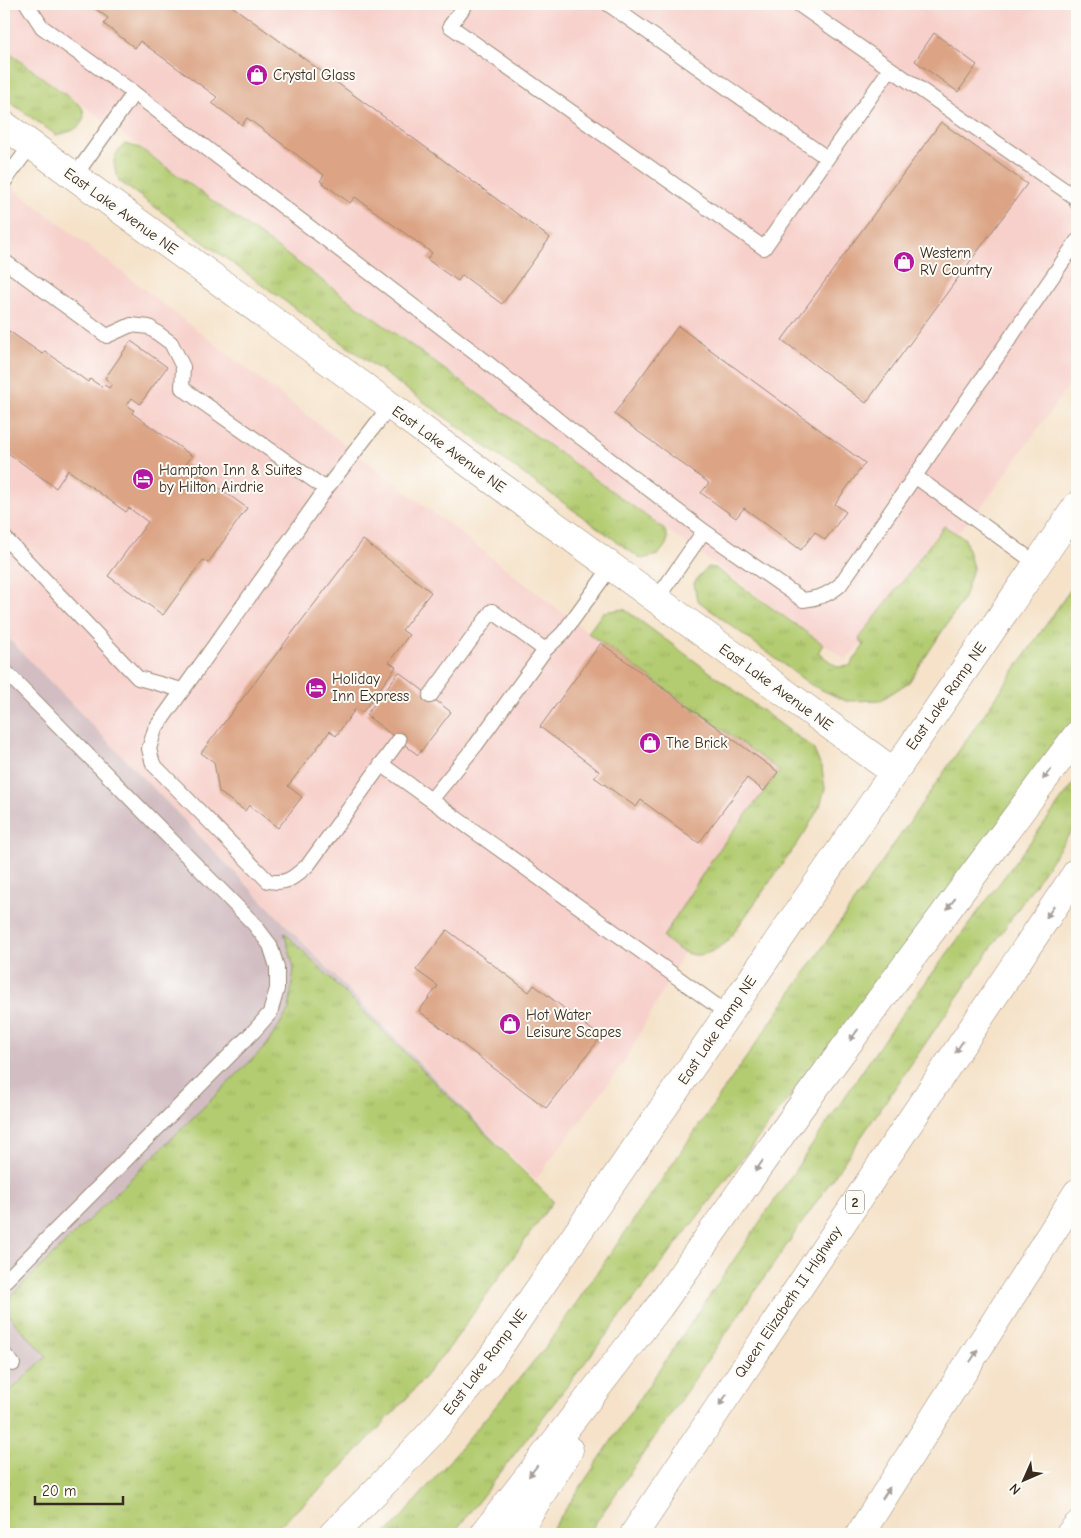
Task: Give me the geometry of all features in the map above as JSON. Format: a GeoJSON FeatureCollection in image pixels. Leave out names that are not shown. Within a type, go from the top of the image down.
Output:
{"type":"FeatureCollection","features":[{"type":"Feature","properties":{"kind":"main road","name":"East Lake Avenue NE"},"geometry":{"type":"LineString","coordinates":[[4,125],[894,772]]}},
{"type":"Feature","properties":{"kind":"main road","name":"East Lake Ramp NE"},"geometry":{"type":"LineString","coordinates":[[333,1534],[433,1431],[488,1363],[1077,506]]}},
{"type":"Feature","properties":{"kind":"main road"},"geometry":{"type":"LineString","coordinates":[[484,1534],[659,1307],[806,1100],[1077,735]]}},
{"type":"Feature","properties":{"kind":"main road","name":"Queen Elizabeth II Highway"},"geometry":{"type":"LineString","coordinates":[[634,1534],[1077,872]]}},
{"type":"Feature","properties":{"kind":"main road"},"geometry":{"type":"LineString","coordinates":[[860,1534],[1077,1193]]}},
{"type":"Feature","properties":{"kind":"main road"},"geometry":{"type":"LineString","coordinates":[[516,1534],[659,1307]]}},
{"type":"Feature","properties":{"kind":"main road"},"geometry":{"type":"LineString","coordinates":[[1070,1534],[1077,1526]]}},
{"type":"Feature","properties":{"kind":"lane"},"geometry":{"type":"LineString","coordinates":[[27,4],[42,27],[134,93],[704,531],[803,600],[819,598],[829,594],[840,584],[1077,241]]}},
{"type":"Feature","properties":{"kind":"lane"},"geometry":{"type":"LineString","coordinates":[[466,4],[450,26],[764,248],[890,68]]}},
{"type":"Feature","properties":{"kind":"lane"},"geometry":{"type":"LineString","coordinates":[[608,4],[827,158]]}},
{"type":"Feature","properties":{"kind":"lane"},"geometry":{"type":"LineString","coordinates":[[798,4],[1076,198],[1077,203]]}},
{"type":"Feature","properties":{"kind":"lane"},"geometry":{"type":"LineString","coordinates":[[74,177],[134,93]]}},
{"type":"Feature","properties":{"kind":"lane"},"geometry":{"type":"LineString","coordinates":[[4,182],[32,146]]}},
{"type":"Feature","properties":{"kind":"lane"},"geometry":{"type":"LineString","coordinates":[[4,261],[107,336],[131,325],[149,327],[171,343],[184,367],[182,388],[326,489]]}},
{"type":"Feature","properties":{"kind":"lane"},"geometry":{"type":"LineString","coordinates":[[390,406],[326,489],[182,690],[155,729],[149,749],[153,764],[268,881],[280,884],[292,879],[308,865],[399,740]]}},
{"type":"Feature","properties":{"kind":"lane"},"geometry":{"type":"LineString","coordinates":[[916,476],[1037,564]]}},
{"type":"Feature","properties":{"kind":"lane"},"geometry":{"type":"LineString","coordinates":[[656,600],[704,531]]}},
{"type":"Feature","properties":{"kind":"lane"},"geometry":{"type":"LineString","coordinates":[[4,537],[138,678],[182,690]]}},
{"type":"Feature","properties":{"kind":"lane"},"geometry":{"type":"LineString","coordinates":[[431,800],[476,745],[545,650],[563,633],[611,567]]}},
{"type":"Feature","properties":{"kind":"lane"},"geometry":{"type":"LineString","coordinates":[[430,696],[492,611],[545,650]]}},
{"type":"Feature","properties":{"kind":"lane"},"geometry":{"type":"LineString","coordinates":[[4,670],[254,924],[270,945],[277,968],[277,989],[270,1013],[254,1031],[4,1282]]}},
{"type":"Feature","properties":{"kind":"lane"},"geometry":{"type":"LineString","coordinates":[[381,764],[728,1014]]}},
{"type":"Feature","properties":{"kind":"shaded area"},"geometry":{"type":"Polygon","coordinates":[[[4,4],[1077,4],[1077,374],[989,497],[846,660],[4,48],[4,4]]]}},
{"type":"Feature","properties":{"kind":"shaded area"},"geometry":{"type":"Polygon","coordinates":[[[4,181],[585,630],[783,771],[623,1064],[535,1180],[4,634],[4,181]]]}},
{"type":"Feature","properties":{"kind":"shaded area"},"geometry":{"type":"Polygon","coordinates":[[[4,634],[504,1150],[319,1411],[4,1534],[4,634]]]}},
{"type":"Feature","properties":{"kind":"green space"},"geometry":{"type":"Polygon","coordinates":[[[4,49],[81,106],[84,118],[78,127],[56,135],[4,98],[4,49]]]}},
{"type":"Feature","properties":{"kind":"green space"},"geometry":{"type":"Polygon","coordinates":[[[125,144],[140,148],[664,529],[667,543],[658,555],[641,559],[119,181],[114,161],[117,153],[125,144]]]}},
{"type":"Feature","properties":{"kind":"green space"},"geometry":{"type":"Polygon","coordinates":[[[944,526],[965,539],[973,568],[964,598],[909,682],[881,700],[846,701],[811,685],[697,600],[694,583],[707,567],[715,568],[823,644],[818,653],[838,667],[850,666],[864,645],[859,639],[944,526]]]}},
{"type":"Feature","properties":{"kind":"green space"},"geometry":{"type":"Polygon","coordinates":[[[1077,580],[1077,724],[453,1534],[384,1534],[395,1525],[545,1348],[1077,580]]]}},
{"type":"Feature","properties":{"kind":"green space"},"geometry":{"type":"Polygon","coordinates":[[[624,609],[813,748],[822,769],[825,788],[820,806],[804,834],[727,942],[702,955],[694,955],[679,950],[663,937],[714,856],[780,771],[588,633],[603,612],[624,609]]]}},
{"type":"Feature","properties":{"kind":"green space"},"geometry":{"type":"Polygon","coordinates":[[[1077,779],[1077,823],[588,1534],[549,1534],[891,1029],[1077,779]]]}},
{"type":"Feature","properties":{"kind":"green space"},"geometry":{"type":"Polygon","coordinates":[[[284,932],[553,1201],[449,1348],[406,1399],[328,1482],[270,1534],[4,1534],[4,1397],[47,1356],[15,1323],[6,1308],[10,1297],[266,1046],[289,1010],[294,968],[284,932]]]}},
{"type":"Feature","properties":{"kind":"building"},"geometry":{"type":"Polygon","coordinates":[[[89,4],[229,4],[550,238],[502,304],[462,275],[458,281],[443,271],[427,259],[432,253],[355,197],[350,203],[320,181],[324,175],[247,118],[242,125],[212,103],[217,97],[140,41],[135,48],[104,24],[108,18],[89,4]]]}},
{"type":"Feature","properties":{"kind":"building"},"geometry":{"type":"Polygon","coordinates":[[[934,33],[977,65],[958,92],[915,61],[934,33]]]}},
{"type":"Feature","properties":{"kind":"building","name":"Western RV Country"},"geometry":{"type":"Polygon","coordinates":[[[941,122],[1027,184],[866,403],[782,340],[941,122]]]}},
{"type":"Feature","properties":{"kind":"building"},"geometry":{"type":"Polygon","coordinates":[[[678,326],[865,463],[835,504],[846,512],[825,540],[815,532],[801,550],[744,508],[736,518],[701,493],[709,483],[614,414],[678,326]]]}},
{"type":"Feature","properties":{"kind":"building","name":"Hampton Inn & Suites by Hilton Airdrie"},"geometry":{"type":"Polygon","coordinates":[[[9,331],[42,354],[45,351],[88,382],[90,379],[102,387],[104,385],[109,388],[112,384],[105,378],[131,341],[167,367],[140,404],[132,398],[127,405],[134,410],[132,413],[192,456],[186,464],[247,508],[208,563],[203,560],[163,615],[108,576],[148,522],[129,508],[126,512],[68,470],[56,488],[4,450],[4,332],[7,334],[9,331]]]}},
{"type":"Feature","properties":{"kind":"building","name":"Holiday Inn Express"},"geometry":{"type":"Polygon","coordinates":[[[363,540],[431,592],[402,630],[409,635],[389,662],[396,667],[362,713],[356,708],[336,736],[330,731],[288,786],[302,797],[278,828],[249,805],[245,811],[219,792],[214,762],[201,753],[363,540]]]}},
{"type":"Feature","properties":{"kind":"building","name":"The Brick"},"geometry":{"type":"Polygon","coordinates":[[[601,643],[778,772],[764,791],[747,778],[699,843],[641,800],[636,807],[594,777],[599,771],[540,727],[601,643]]]}},
{"type":"Feature","properties":{"kind":"building"},"geometry":{"type":"Polygon","coordinates":[[[399,672],[451,712],[418,755],[366,715],[399,672]]]}},
{"type":"Feature","properties":{"kind":"building","name":"Hot Water Leisure Scapes"},"geometry":{"type":"Polygon","coordinates":[[[447,930],[529,992],[534,985],[601,1037],[546,1108],[419,1011],[438,986],[416,970],[447,930]]]}},
{"type":"Feature","properties":{"kind":"place","name":"Crystal Glass"},"geometry":{"type":"Point","coordinates":[257,75]}},
{"type":"Feature","properties":{"kind":"place","name":"Western RV Country"},"geometry":{"type":"Point","coordinates":[904,262]}},
{"type":"Feature","properties":{"kind":"place","name":"Hampton Inn & Suites by Hilton Airdrie"},"geometry":{"type":"Point","coordinates":[143,479]}},
{"type":"Feature","properties":{"kind":"place","name":"Holiday Inn Express"},"geometry":{"type":"Point","coordinates":[316,688]}},
{"type":"Feature","properties":{"kind":"place","name":"The Brick"},"geometry":{"type":"Point","coordinates":[650,743]}},
{"type":"Feature","properties":{"kind":"place","name":"Hot Water Leisure Scapes"},"geometry":{"type":"Point","coordinates":[510,1024]}}]}
